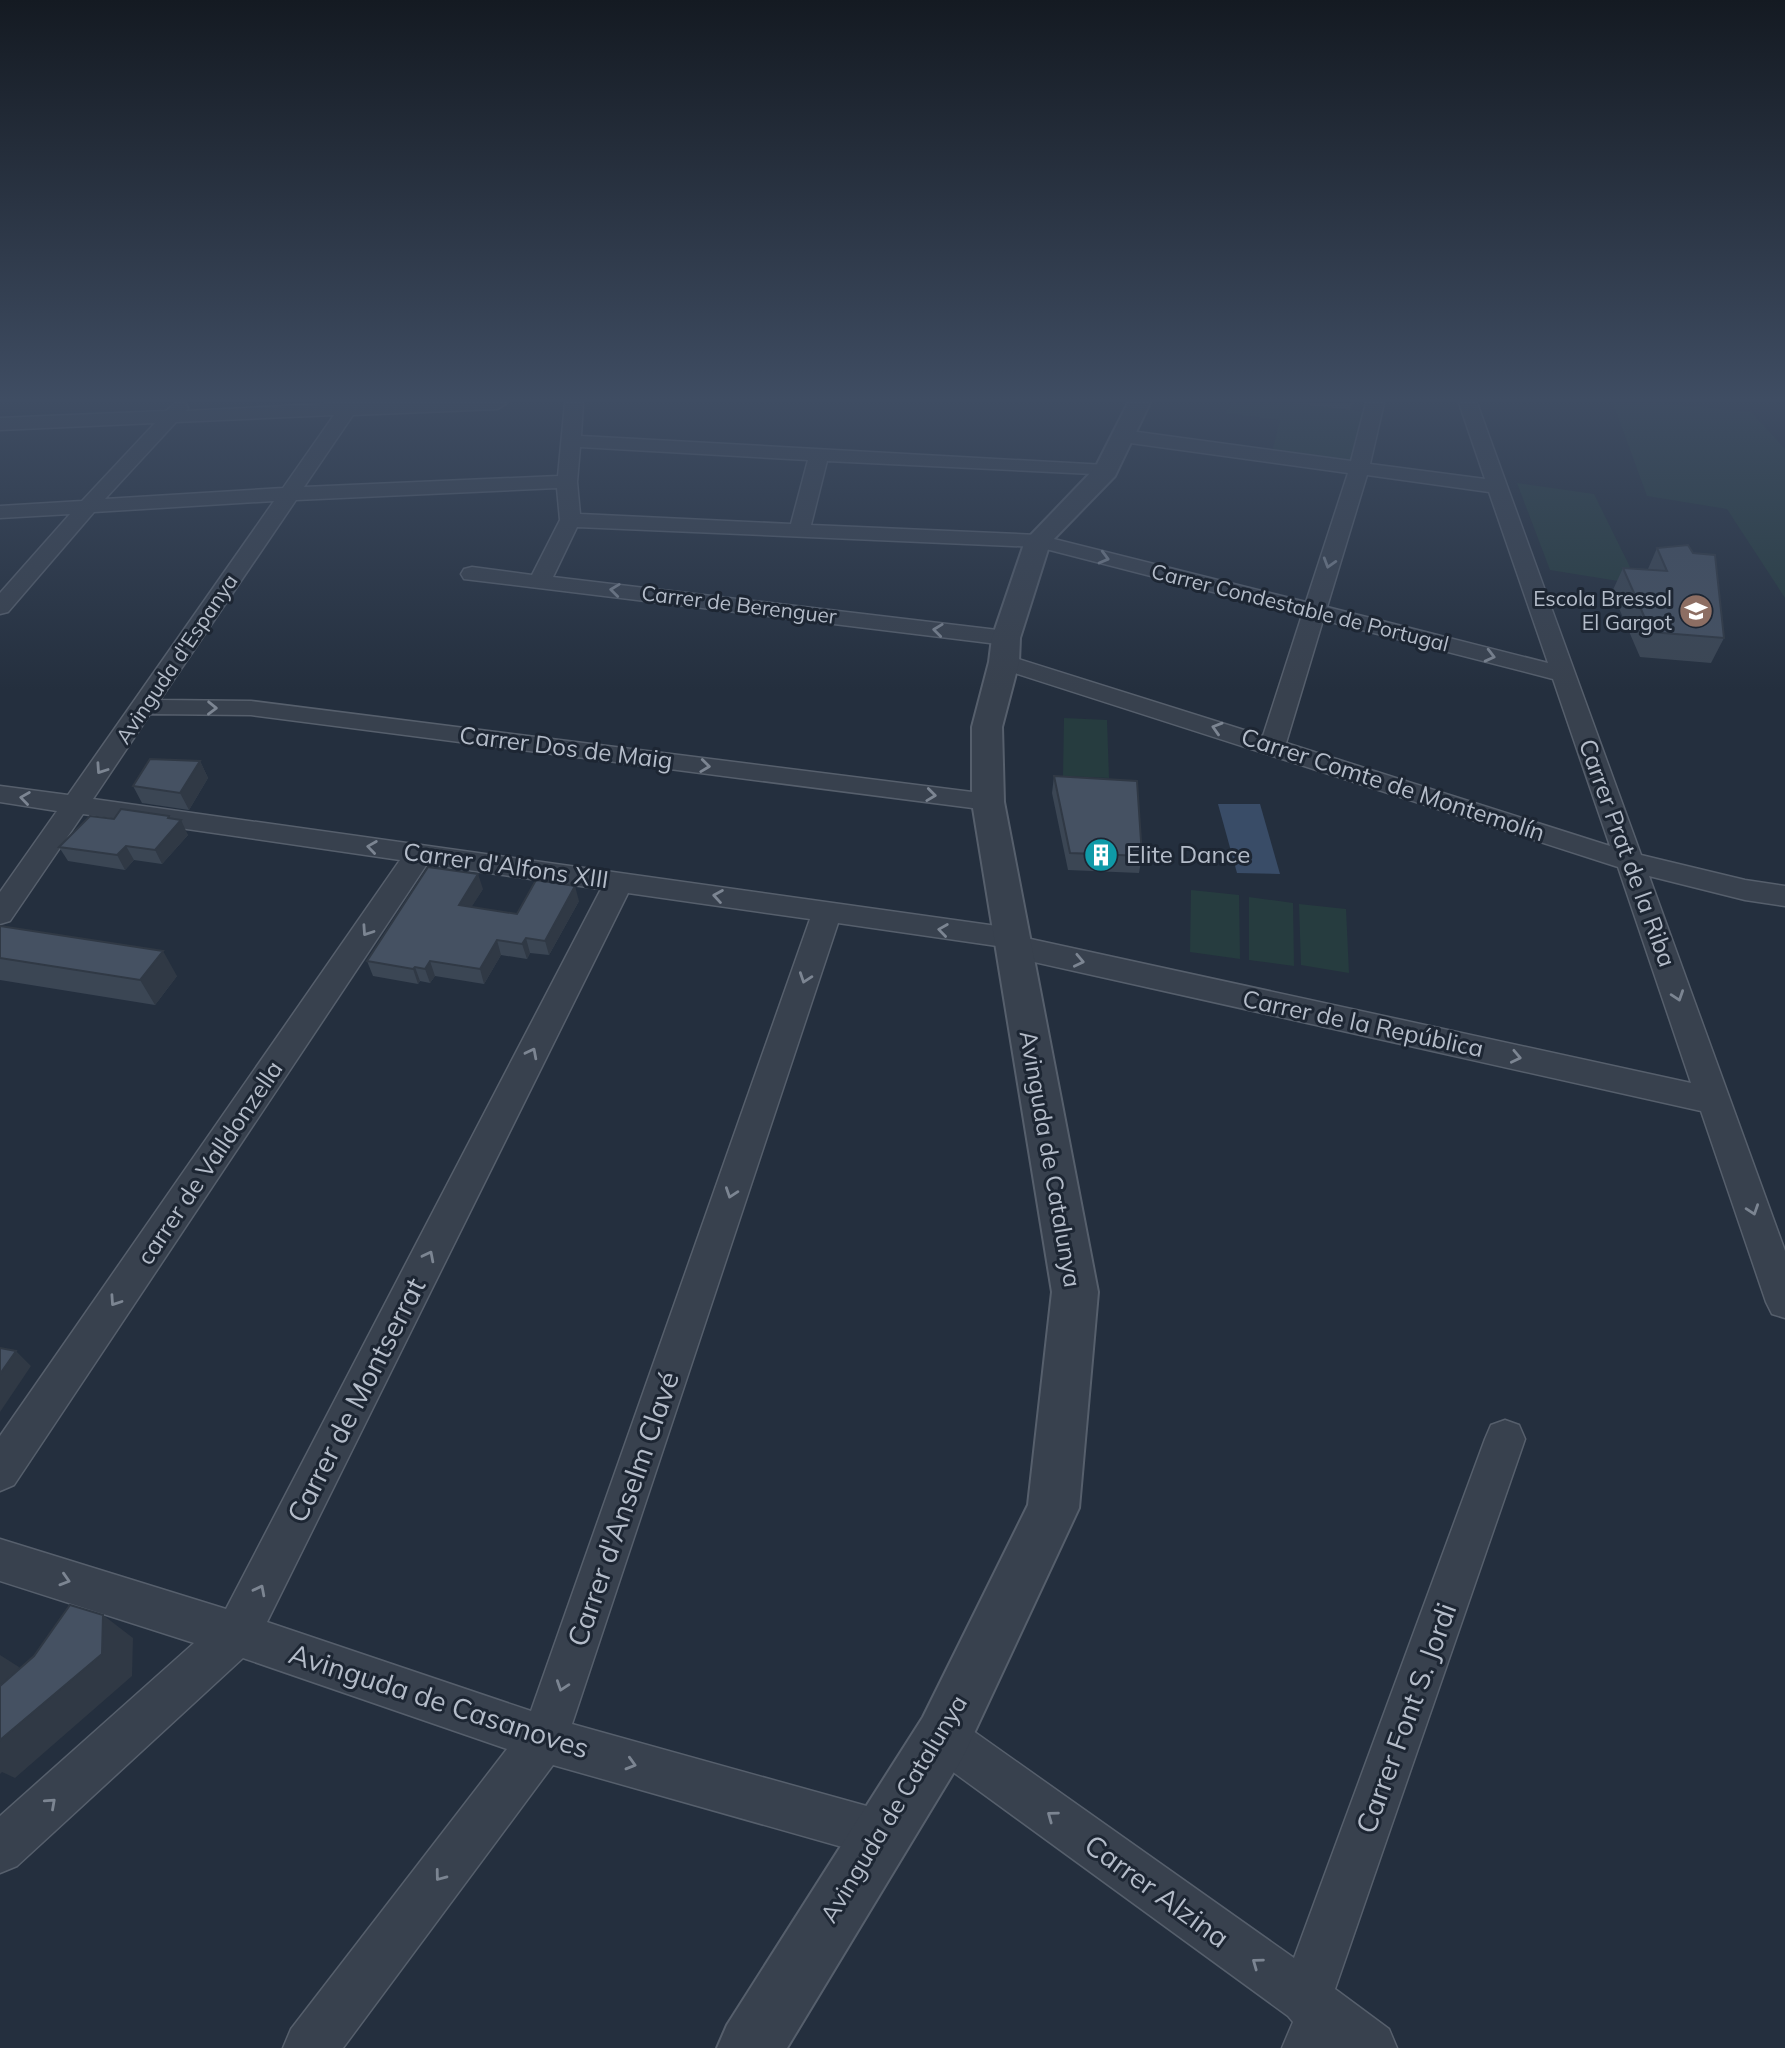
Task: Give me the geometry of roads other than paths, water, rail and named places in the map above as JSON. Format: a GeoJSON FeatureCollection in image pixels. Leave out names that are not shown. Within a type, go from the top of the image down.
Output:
{"type":"FeatureCollection","features":[{"type":"Feature","properties":{"kind":"street"},"geometry":{"type":"LineString","coordinates":[[0,607],[95,499]]}},
{"type":"Feature","properties":{"kind":"street"},"geometry":{"type":"LineString","coordinates":[[0,512],[206,499]]}},
{"type":"Feature","properties":{"kind":"street","name":"Avinguda d'Espanya"},"geometry":{"type":"LineString","coordinates":[[0,914],[287,499]]}},
{"type":"Feature","properties":{"kind":"street"},"geometry":{"type":"LineString","coordinates":[[540,581],[570,520],[568,499]]}},
{"type":"Feature","properties":{"kind":"street"},"geometry":{"type":"LineString","coordinates":[[799,531],[808,499]]}},
{"type":"Feature","properties":{"kind":"street","name":"Avinguda de Catalunya"},"geometry":{"type":"LineString","coordinates":[[750,2048],[943,1737],[1053,1508],[1075,1292],[988,802],[987,727],[1005,650],[1038,541],[1079,499]]}},
{"type":"Feature","properties":{"kind":"street"},"geometry":{"type":"LineString","coordinates":[[1273,746],[1349,499]]}},
{"type":"Feature","properties":{"kind":"street","name":"Carrer Prat de la Riba"},"geometry":{"type":"LineString","coordinates":[[1501,499],[1785,1302]]}},
{"type":"Feature","properties":{"kind":"street","name":"Carrer Condestable de Portugal"},"geometry":{"type":"LineString","coordinates":[[570,520],[1038,541],[1563,674]]}},
{"type":"Feature","properties":{"kind":"street","name":"Carrer de Berenguer"},"geometry":{"type":"LineString","coordinates":[[472,574],[540,581],[1005,650]]}},
{"type":"Feature","properties":{"kind":"street","name":"Carrer Comte de Montemolín"},"geometry":{"type":"LineString","coordinates":[[1005,650],[1273,746],[1631,862],[1745,890],[1785,896]]}},
{"type":"Feature","properties":{"kind":"street","name":"Carrer Dos de Maig"},"geometry":{"type":"LineString","coordinates":[[144,707],[251,708],[988,802]]}},
{"type":"Feature","properties":{"kind":"street","name":"Carrer d'Alfons XIII"},"geometry":{"type":"LineString","coordinates":[[0,794],[621,881],[1012,942]]}},
{"type":"Feature","properties":{"kind":"street","name":"carrer de Valldonzella"},"geometry":{"type":"LineString","coordinates":[[0,1471],[419,854]]}},
{"type":"Feature","properties":{"kind":"street","name":"Carrer de Montserrat"},"geometry":{"type":"LineString","coordinates":[[0,1849],[237,1634],[621,881]]}},
{"type":"Feature","properties":{"kind":"street","name":"Carrer d'Anselm Clavé"},"geometry":{"type":"LineString","coordinates":[[310,2048],[544,1739],[827,913]]}},
{"type":"Feature","properties":{"kind":"street","name":"Carrer de la República"},"geometry":{"type":"LineString","coordinates":[[1012,942],[1714,1101]]}},
{"type":"Feature","properties":{"kind":"street","name":"Carrer Font S. Jordi"},"geometry":{"type":"LineString","coordinates":[[1313,2020],[1505,1439]]}},
{"type":"Feature","properties":{"kind":"street","name":"Avinguda de Casanoves"},"geometry":{"type":"LineString","coordinates":[[0,1560],[237,1634],[544,1739],[881,1834]]}},
{"type":"Feature","properties":{"kind":"street","name":"Carrer Alzina"},"geometry":{"type":"LineString","coordinates":[[943,1737],[1313,2020],[1370,2048]]}},
{"type":"Feature","properties":{"kind":"water"},"geometry":{"type":"Polygon","coordinates":[[[1218,804],[1260,804],[1280,874],[1237,873],[1218,804]]]}},
{"type":"Feature","properties":{"kind":"place","name":"Escola Bressol El Gargot"},"geometry":{"type":"Point","coordinates":[1696,611]}},
{"type":"Feature","properties":{"kind":"place","name":"Elite Dance"},"geometry":{"type":"Point","coordinates":[1101,855]}}]}
